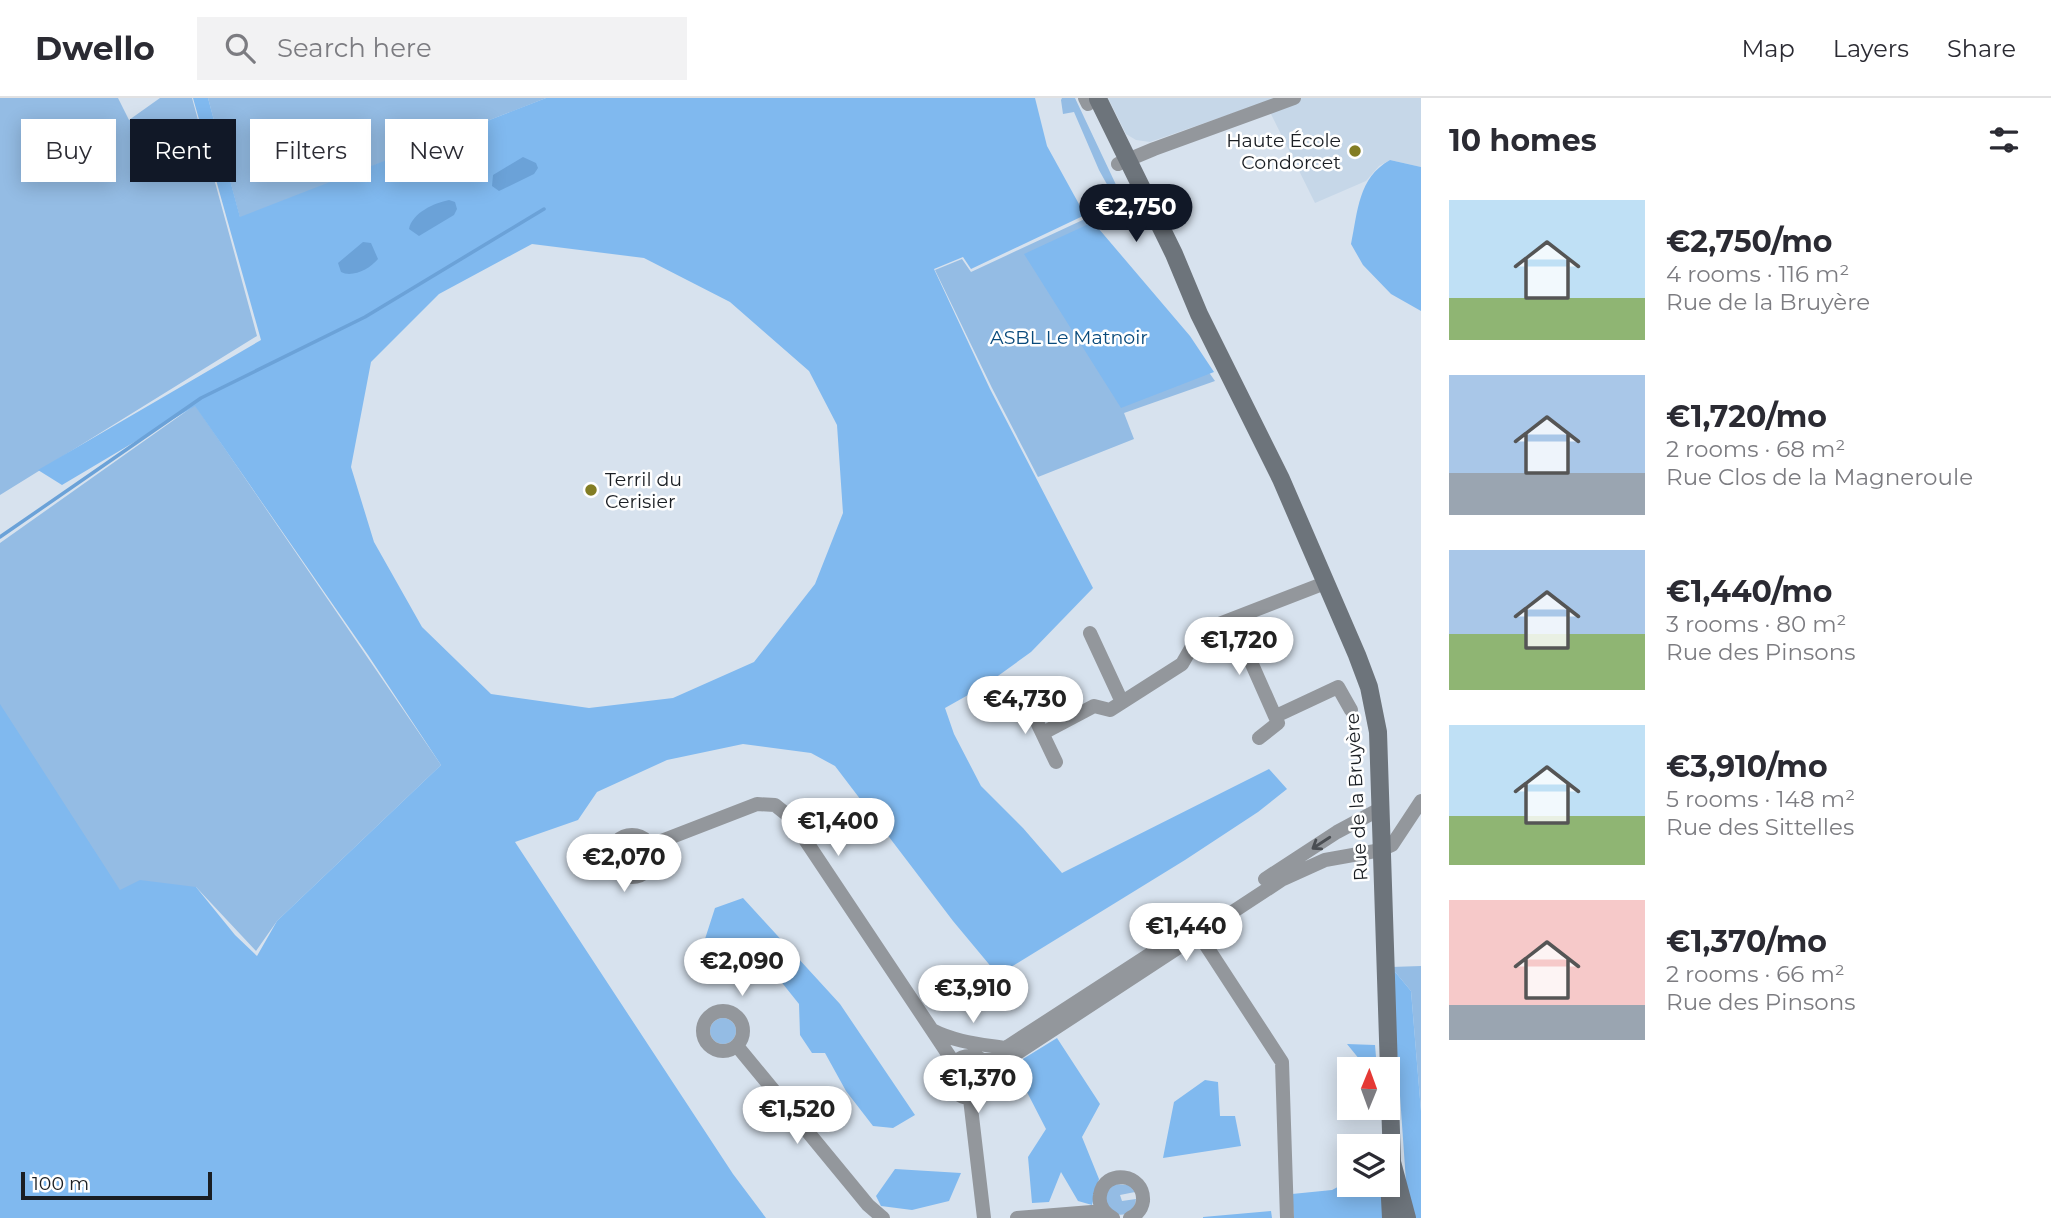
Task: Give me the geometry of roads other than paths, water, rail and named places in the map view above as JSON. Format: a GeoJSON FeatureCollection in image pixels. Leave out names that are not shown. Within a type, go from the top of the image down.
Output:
{"type":"FeatureCollection","features":[{"type":"Feature","properties":{"kind":"street"},"geometry":{"type":"LineString","coordinates":[[1123,162],[1294,98]]}},
{"type":"Feature","properties":{"kind":"street","name":"Rue de la Bruyère"},"geometry":{"type":"LineString","coordinates":[[1092,100],[1123,162],[1164,258],[1194,301],[1281,479],[1369,687],[1378,732],[1391,1134]]}},
{"type":"Feature","properties":{"kind":"street"},"geometry":{"type":"LineString","coordinates":[[1043,733],[1094,706],[1110,710],[1182,664],[1201,631],[1325,583]]}},
{"type":"Feature","properties":{"kind":"street"},"geometry":{"type":"LineString","coordinates":[[1232,619],[1278,723],[1259,738]]}},
{"type":"Feature","properties":{"kind":"street"},"geometry":{"type":"LineString","coordinates":[[1090,633],[1122,702]]}},
{"type":"Feature","properties":{"kind":"street"},"geometry":{"type":"LineString","coordinates":[[1276,716],[1338,687],[1351,710]]}},
{"type":"Feature","properties":{"kind":"street"},"geometry":{"type":"LineString","coordinates":[[1024,695],[1056,762]]}},
{"type":"Feature","properties":{"kind":"street"},"geometry":{"type":"LineString","coordinates":[[987,1066],[1005,1048],[1283,879],[1325,860],[1381,850],[1392,845],[1421,801]]}},
{"type":"Feature","properties":{"kind":"street"},"geometry":{"type":"LineString","coordinates":[[651,845],[757,804],[775,805],[789,817],[954,1063]]}},
{"type":"Feature","properties":{"kind":"street"},"geometry":{"type":"LineString","coordinates":[[987,1066],[1196,930],[1337,832],[1380,809]]}},
{"type":"Feature","properties":{"kind":"street"},"geometry":{"type":"LineString","coordinates":[[1196,930],[1282,1062],[1287,1218]]}},
{"type":"Feature","properties":{"kind":"street"},"geometry":{"type":"LineString","coordinates":[[932,1030],[964,1042],[1005,1048]]}},
{"type":"Feature","properties":{"kind":"street"},"geometry":{"type":"LineString","coordinates":[[737,1046],[867,1205],[883,1218]]}},
{"type":"Feature","properties":{"kind":"street"},"geometry":{"type":"LineString","coordinates":[[965,1056],[978,1058],[987,1066],[991,1079],[987,1090],[977,1098],[960,1097],[950,1088],[949,1070],[965,1056]]}},
{"type":"Feature","properties":{"kind":"street"},"geometry":{"type":"LineString","coordinates":[[970,1099],[984,1218]]}},
{"type":"Feature","properties":{"kind":"street"},"geometry":{"type":"LineString","coordinates":[[1017,1218],[1108,1214],[1100,1200],[1103,1187],[1114,1178],[1128,1177],[1139,1185],[1143,1197],[1142,1207],[1130,1218]]}},
{"type":"Feature","properties":{"kind":"street","name":"Rue de la Bruyère"},"geometry":{"type":"LineString","coordinates":[[1400,1192],[1407,1218]]}},
{"type":"Feature","properties":{"kind":"street","name":"Rue de la Bruyère"},"geometry":{"type":"LineString","coordinates":[[1390,1197],[1391,1218]]}},
{"type":"Feature","properties":{"kind":"waterway"},"geometry":{"type":"LineString","coordinates":[[0,537],[201,398],[365,317],[544,209]]}},
{"type":"Feature","properties":{"kind":"place","name":"Haute École Condorcet"},"geometry":{"type":"Point","coordinates":[1355,151]}},
{"type":"Feature","properties":{"kind":"place","name":"Terril du Cerisier"},"geometry":{"type":"Point","coordinates":[591,490]}},
{"type":"Feature","properties":{"kind":"park label","name":"ASBL Le Matnoir"},"geometry":{"type":"Point","coordinates":[1069,337]}}]}
